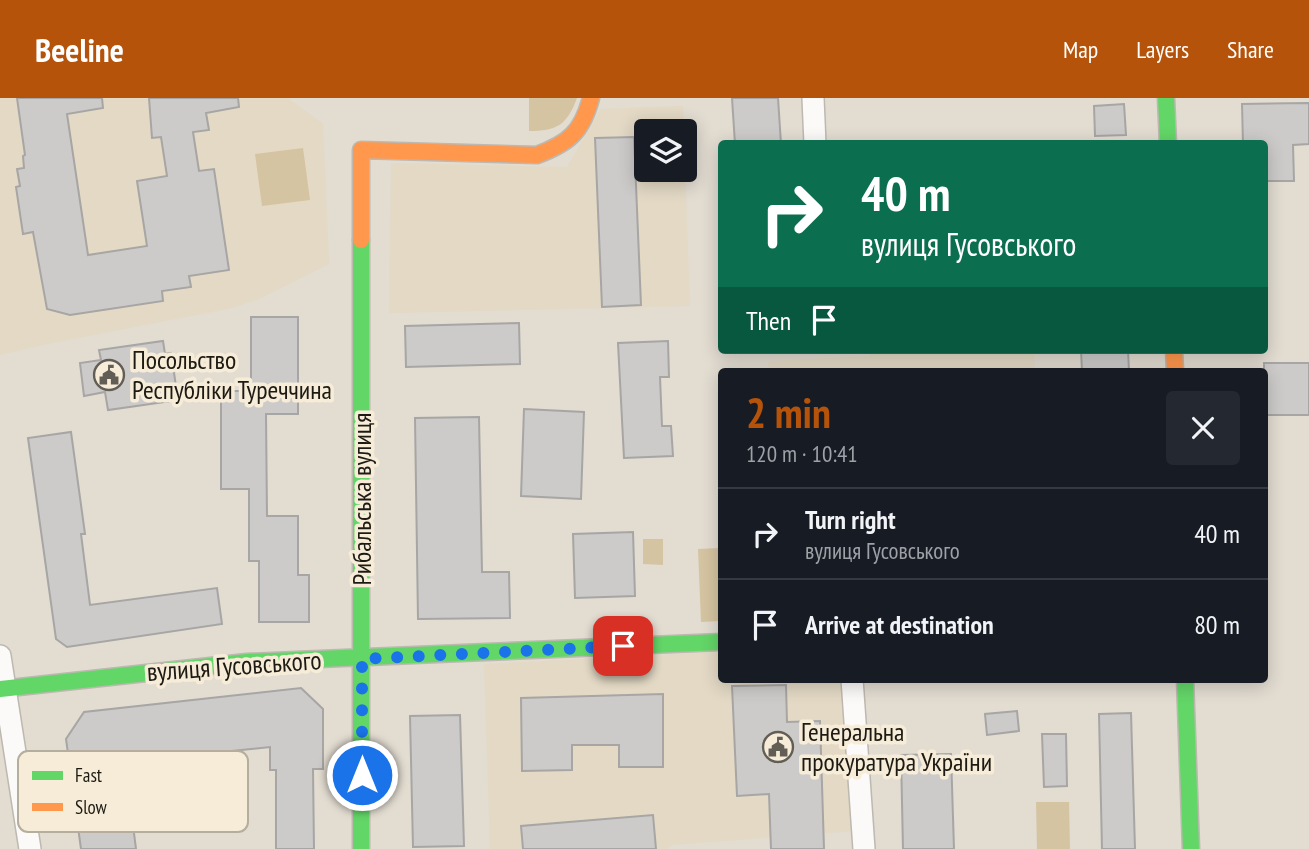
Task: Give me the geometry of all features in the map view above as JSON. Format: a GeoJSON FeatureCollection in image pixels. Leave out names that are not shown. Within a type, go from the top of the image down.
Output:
{"type":"FeatureCollection","features":[{"type":"Feature","properties":{"kind":"street","name":"Рибальська вулиця"},"geometry":{"type":"LineString","coordinates":[[362,849],[361,150],[537,155],[563,146],[578,131],[591,98]]}},
{"type":"Feature","properties":{"kind":"street"},"geometry":{"type":"LineString","coordinates":[[813,98],[815,140]]}},
{"type":"Feature","properties":{"kind":"street"},"geometry":{"type":"LineString","coordinates":[[1166,98],[1168,140]]}},
{"type":"Feature","properties":{"kind":"street","name":"вулиця Гусовського"},"geometry":{"type":"LineString","coordinates":[[2,688],[247,662],[718,642]]}},
{"type":"Feature","properties":{"kind":"street"},"geometry":{"type":"LineString","coordinates":[[0,656],[2,688],[18,780]]}},
{"type":"Feature","properties":{"kind":"street"},"geometry":{"type":"LineString","coordinates":[[852,683],[864,849]]}},
{"type":"Feature","properties":{"kind":"street"},"geometry":{"type":"LineString","coordinates":[[1185,683],[1191,849]]}},
{"type":"Feature","properties":{"kind":"shaded area"},"geometry":{"type":"Polygon","coordinates":[[[0,98],[288,98],[323,124],[329,264],[259,299],[232,308],[0,355],[0,98]]]}},
{"type":"Feature","properties":{"kind":"shaded area"},"geometry":{"type":"Polygon","coordinates":[[[529,98],[577,98],[569,115],[560,125],[547,130],[529,131],[529,98]]]}},
{"type":"Feature","properties":{"kind":"shaded area"},"geometry":{"type":"Polygon","coordinates":[[[683,106],[684,119],[634,119],[634,182],[685,182],[690,306],[389,313],[391,163],[567,167],[601,109],[683,106]]]}},
{"type":"Feature","properties":{"kind":"shaded area"},"geometry":{"type":"Polygon","coordinates":[[[303,148],[310,200],[262,206],[255,154],[303,148]]]}},
{"type":"Feature","properties":{"kind":"shaded area"},"geometry":{"type":"Polygon","coordinates":[[[1034,354],[1035,368],[769,368],[768,361],[870,356],[1034,354]]]}},
{"type":"Feature","properties":{"kind":"shaded area"},"geometry":{"type":"Polygon","coordinates":[[[643,539],[663,539],[663,565],[643,564],[643,539]]]}},
{"type":"Feature","properties":{"kind":"shaded area"},"geometry":{"type":"Polygon","coordinates":[[[718,548],[718,621],[701,622],[698,549],[718,548]]]}},
{"type":"Feature","properties":{"kind":"shaded area"},"geometry":{"type":"Polygon","coordinates":[[[718,652],[718,683],[841,683],[854,831],[672,845],[666,849],[490,849],[484,664],[718,652]]]}},
{"type":"Feature","properties":{"kind":"shaded area"},"geometry":{"type":"Polygon","coordinates":[[[1036,802],[1069,802],[1070,849],[1037,849],[1036,802]]]}},
{"type":"Feature","properties":{"kind":"building"},"geometry":{"type":"Polygon","coordinates":[[[17,98],[102,98],[103,108],[67,114],[88,255],[147,246],[137,181],[167,176],[161,137],[152,138],[149,98],[238,98],[239,107],[206,113],[209,130],[193,132],[199,171],[214,169],[229,270],[189,276],[191,287],[162,291],[163,301],[70,315],[47,309],[33,232],[23,234],[16,187],[20,186],[17,169],[24,168],[25,155],[17,98]]]}},
{"type":"Feature","properties":{"kind":"building"},"geometry":{"type":"Polygon","coordinates":[[[732,98],[778,98],[781,140],[735,140],[732,98]]]}},
{"type":"Feature","properties":{"kind":"building"},"geometry":{"type":"Polygon","coordinates":[[[1309,103],[1309,144],[1293,145],[1294,181],[1268,181],[1268,140],[1243,140],[1242,104],[1309,103]]]}},
{"type":"Feature","properties":{"kind":"building"},"geometry":{"type":"Polygon","coordinates":[[[1124,104],[1126,135],[1095,136],[1094,106],[1124,104]]]}},
{"type":"Feature","properties":{"kind":"building"},"geometry":{"type":"Polygon","coordinates":[[[634,137],[641,305],[602,307],[595,138],[634,137]]]}},
{"type":"Feature","properties":{"kind":"building"},"geometry":{"type":"Polygon","coordinates":[[[251,317],[298,317],[298,414],[266,414],[267,516],[298,516],[298,575],[309,575],[309,622],[259,622],[259,561],[249,561],[249,489],[221,489],[221,391],[251,391],[251,317]]]}},
{"type":"Feature","properties":{"kind":"building"},"geometry":{"type":"Polygon","coordinates":[[[519,323],[520,364],[406,367],[405,326],[519,323]]]}},
{"type":"Feature","properties":{"kind":"building"},"geometry":{"type":"Polygon","coordinates":[[[163,341],[165,354],[171,353],[176,386],[170,387],[172,401],[108,410],[105,392],[84,396],[80,363],[101,360],[99,350],[163,341]]]}},
{"type":"Feature","properties":{"kind":"building"},"geometry":{"type":"Polygon","coordinates":[[[668,341],[669,377],[660,377],[662,426],[671,426],[673,456],[624,458],[618,343],[668,341]]]}},
{"type":"Feature","properties":{"kind":"building"},"geometry":{"type":"Polygon","coordinates":[[[1081,354],[1128,354],[1129,368],[1082,368],[1081,354]]]}},
{"type":"Feature","properties":{"kind":"building"},"geometry":{"type":"Polygon","coordinates":[[[1264,363],[1309,363],[1309,415],[1268,415],[1268,368],[1264,368],[1264,363]]]}},
{"type":"Feature","properties":{"kind":"building"},"geometry":{"type":"Polygon","coordinates":[[[524,409],[584,412],[581,499],[521,496],[524,409]]]}},
{"type":"Feature","properties":{"kind":"building"},"geometry":{"type":"Polygon","coordinates":[[[479,417],[482,572],[509,572],[510,618],[418,619],[415,418],[479,417]]]}},
{"type":"Feature","properties":{"kind":"building"},"geometry":{"type":"Polygon","coordinates":[[[71,432],[85,534],[81,534],[90,605],[217,588],[222,624],[67,647],[56,639],[28,438],[71,432]]]}},
{"type":"Feature","properties":{"kind":"building"},"geometry":{"type":"Polygon","coordinates":[[[633,532],[635,596],[575,598],[573,534],[633,532]]]}},
{"type":"Feature","properties":{"kind":"building","name":"Генеральна прокуратура України"},"geometry":{"type":"Polygon","coordinates":[[[786,685],[787,722],[820,721],[824,849],[771,849],[769,794],[737,796],[732,686],[786,685]]]}},
{"type":"Feature","properties":{"kind":"building"},"geometry":{"type":"Polygon","coordinates":[[[301,688],[323,709],[323,769],[313,769],[314,849],[276,849],[276,770],[270,770],[270,747],[231,751],[68,751],[66,739],[84,712],[301,688]]]}},
{"type":"Feature","properties":{"kind":"building"},"geometry":{"type":"Polygon","coordinates":[[[663,694],[663,767],[619,767],[619,745],[572,745],[572,770],[522,771],[521,698],[663,694]]]}},
{"type":"Feature","properties":{"kind":"building"},"geometry":{"type":"Polygon","coordinates":[[[1017,711],[1019,731],[987,735],[985,714],[1017,711]]]}},
{"type":"Feature","properties":{"kind":"building"},"geometry":{"type":"Polygon","coordinates":[[[1131,713],[1135,849],[1102,849],[1099,714],[1131,713]]]}},
{"type":"Feature","properties":{"kind":"building"},"geometry":{"type":"Polygon","coordinates":[[[460,715],[464,846],[413,847],[410,716],[460,715]]]}},
{"type":"Feature","properties":{"kind":"building"},"geometry":{"type":"Polygon","coordinates":[[[1042,734],[1066,734],[1067,786],[1044,787],[1042,734]]]}},
{"type":"Feature","properties":{"kind":"building"},"geometry":{"type":"Polygon","coordinates":[[[951,754],[954,849],[903,849],[901,755],[951,754]]]}},
{"type":"Feature","properties":{"kind":"building"},"geometry":{"type":"Polygon","coordinates":[[[653,815],[656,849],[523,849],[521,826],[653,815]]]}},
{"type":"Feature","properties":{"kind":"building"},"geometry":{"type":"Polygon","coordinates":[[[79,832],[134,832],[136,849],[81,849],[79,832]]]}},
{"type":"Feature","properties":{"kind":"traffic: fast"},"geometry":{"type":"LineString","coordinates":[[1166,98],[1168,140]]}},
{"type":"Feature","properties":{"kind":"traffic: fast"},"geometry":{"type":"LineString","coordinates":[[361,240],[361,849]]}},
{"type":"Feature","properties":{"kind":"traffic: fast"},"geometry":{"type":"LineString","coordinates":[[0,689],[247,662],[718,642]]}},
{"type":"Feature","properties":{"kind":"traffic: fast"},"geometry":{"type":"LineString","coordinates":[[1185,683],[1191,849]]}},
{"type":"Feature","properties":{"kind":"traffic: slow"},"geometry":{"type":"LineString","coordinates":[[361,240],[361,150],[537,155],[558,146],[573,135],[583,120],[591,98]]}},
{"type":"Feature","properties":{"kind":"traffic: slow"},"geometry":{"type":"LineString","coordinates":[[1174,354],[1175,368]]}},
{"type":"Feature","properties":{"kind":"place","name":"Посольство Республіки Туреччина"},"geometry":{"type":"Point","coordinates":[109,375]}},
{"type":"Feature","properties":{"kind":"place","name":"Генеральна прокуратура України"},"geometry":{"type":"Point","coordinates":[778,747]}},
{"type":"Feature","properties":{"kind":"route"},"geometry":{"type":"LineString","coordinates":[[362,775],[362,659],[623,646]]}}]}
